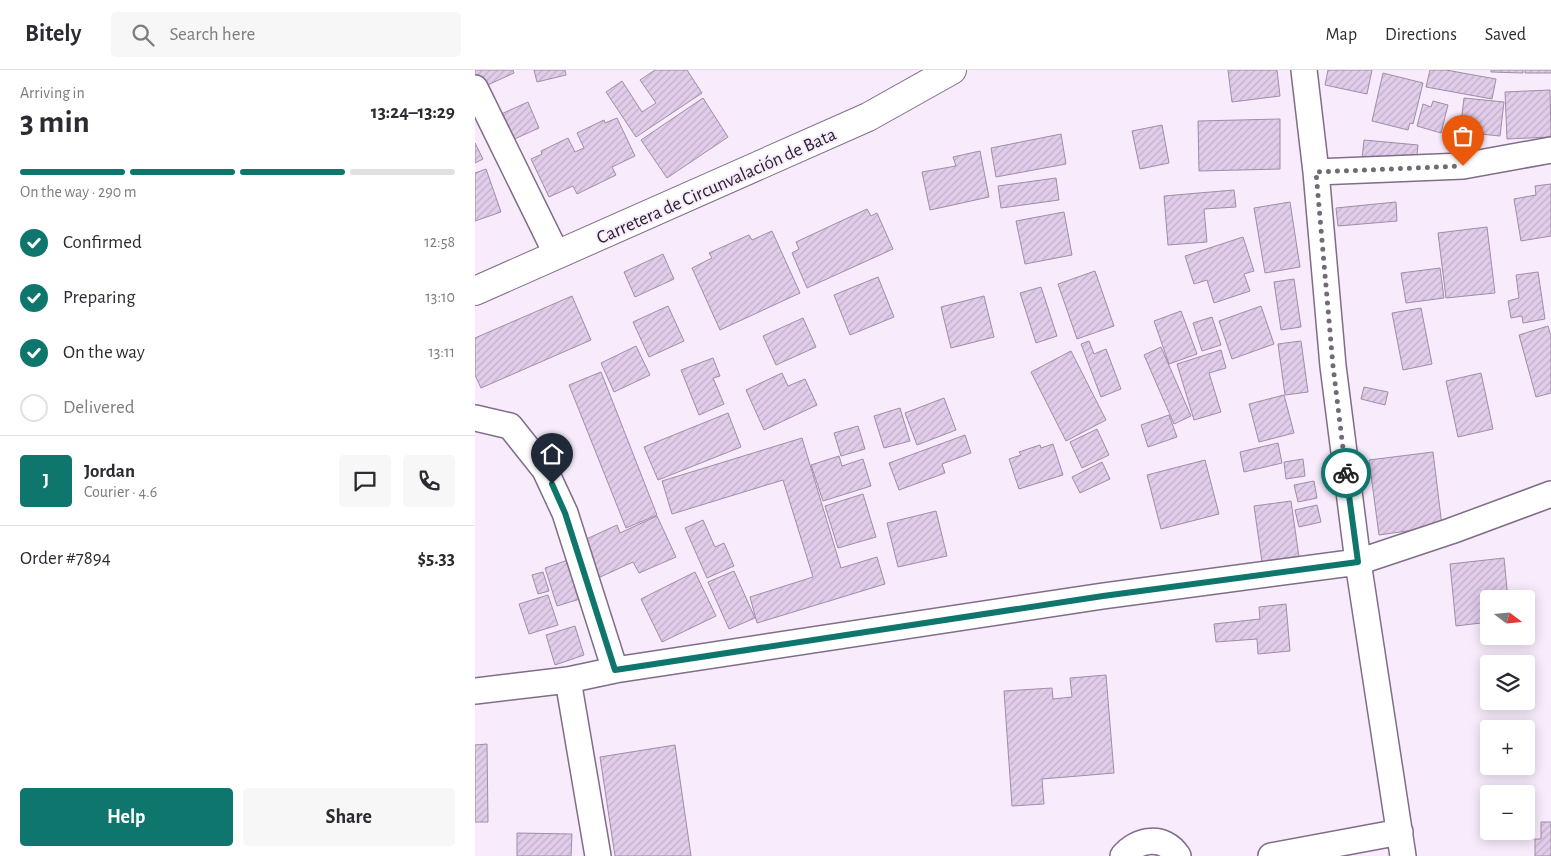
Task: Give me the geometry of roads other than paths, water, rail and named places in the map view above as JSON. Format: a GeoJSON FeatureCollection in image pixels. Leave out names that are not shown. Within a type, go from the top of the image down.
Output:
{"type":"FeatureCollection","features":[{"type":"Feature","properties":{"kind":"main road","name":"Carretera de Circunvalación de Bata"},"geometry":{"type":"LineString","coordinates":[[475,292],[868,117],[952,70]]}},
{"type":"Feature","properties":{"kind":"street"},"geometry":{"type":"LineString","coordinates":[[1271,856],[1402,844],[1358,562],[1333,366],[1316,172],[1304,70]]}},
{"type":"Feature","properties":{"kind":"street"},"geometry":{"type":"LineString","coordinates":[[475,88],[557,255]]}},
{"type":"Feature","properties":{"kind":"street"},"geometry":{"type":"LineString","coordinates":[[1316,172],[1463,166],[1551,150]]}},
{"type":"Feature","properties":{"kind":"street"},"geometry":{"type":"LineString","coordinates":[[475,418],[510,426],[545,470],[565,513],[615,670]]}},
{"type":"Feature","properties":{"kind":"street"},"geometry":{"type":"LineString","coordinates":[[475,691],[568,680],[615,670],[1103,596],[1358,562],[1451,532],[1551,494]]}},
{"type":"Feature","properties":{"kind":"street"},"geometry":{"type":"LineString","coordinates":[[568,680],[598,856]]}},
{"type":"Feature","properties":{"kind":"street"},"geometry":{"type":"LineString","coordinates":[[1123,856],[1129,849],[1148,841],[1168,846],[1177,856]]}}]}
